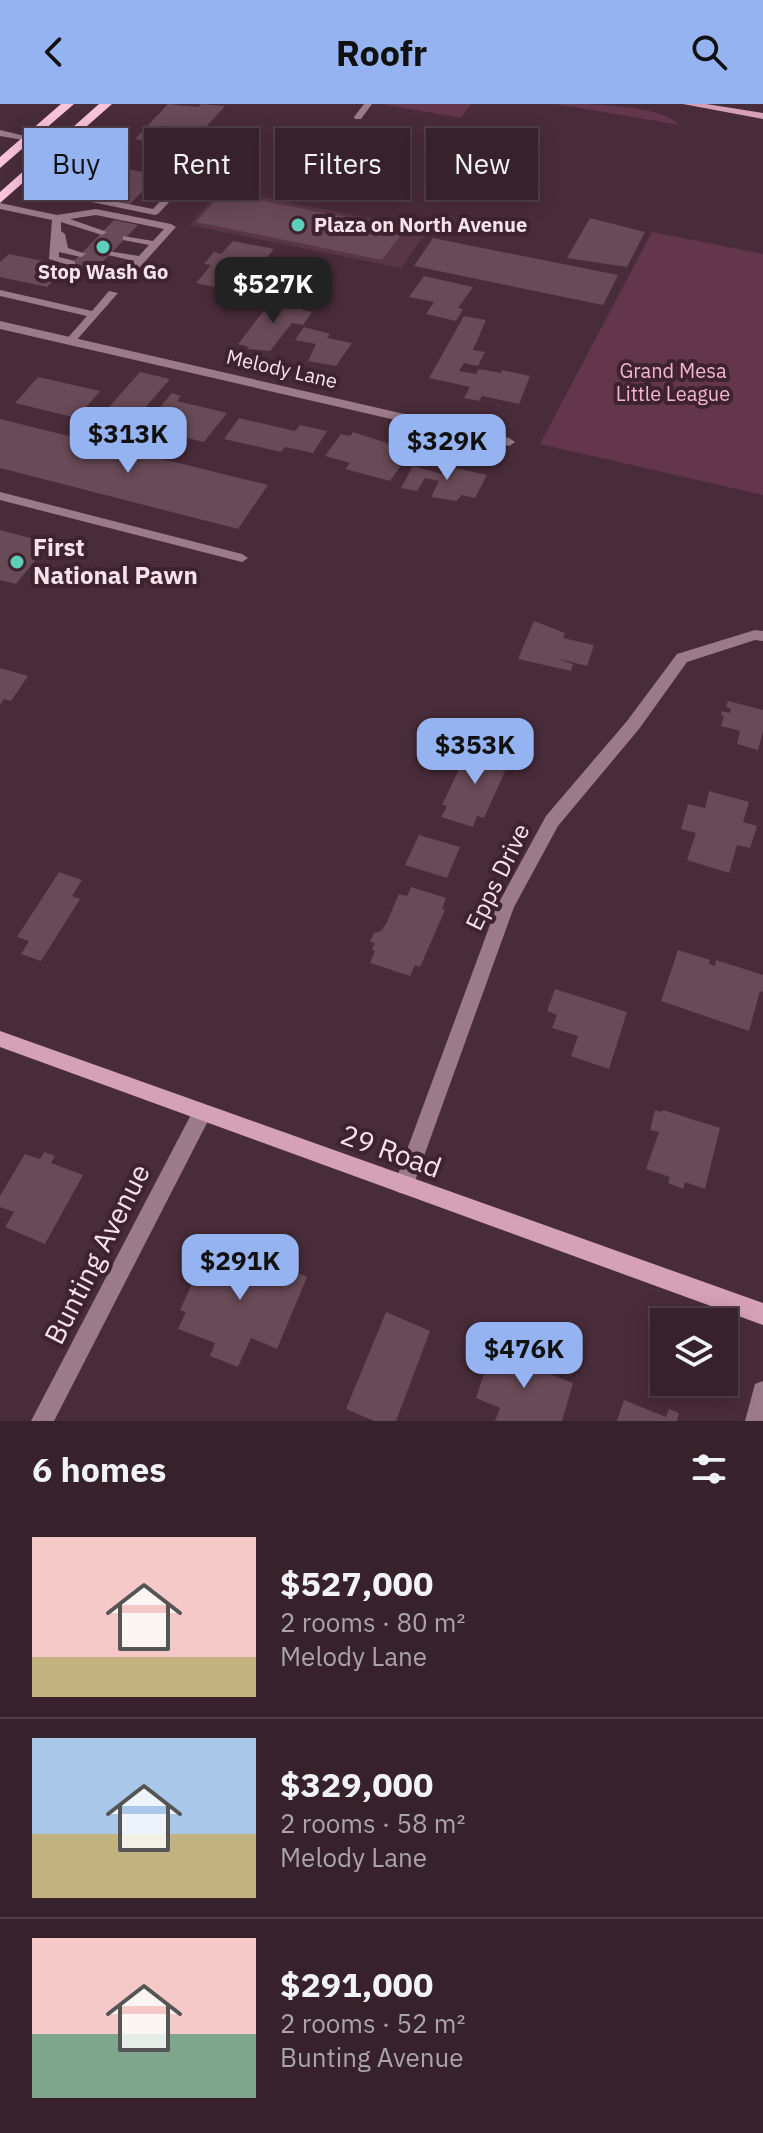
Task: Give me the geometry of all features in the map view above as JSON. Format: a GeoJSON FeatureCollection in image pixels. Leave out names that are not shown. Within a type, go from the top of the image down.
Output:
{"type":"FeatureCollection","features":[{"type":"Feature","properties":{"kind":"main road"},"geometry":{"type":"LineString","coordinates":[[40,128],[68,104]]}},
{"type":"Feature","properties":{"kind":"main road"},"geometry":{"type":"LineString","coordinates":[[0,199],[106,104]]}},
{"type":"Feature","properties":{"kind":"main road"},"geometry":{"type":"LineString","coordinates":[[688,104],[763,116]]}},
{"type":"Feature","properties":{"kind":"main road"},"geometry":{"type":"LineString","coordinates":[[0,164],[24,142]]}},
{"type":"Feature","properties":{"kind":"main road","name":"29 Road"},"geometry":{"type":"LineString","coordinates":[[0,1039],[763,1314]]}},
{"type":"Feature","properties":{"kind":"street","name":"Melody Lane"},"geometry":{"type":"LineString","coordinates":[[0,325],[509,442]]}},
{"type":"Feature","properties":{"kind":"street","name":"Epps Drive"},"geometry":{"type":"LineString","coordinates":[[404,1185],[506,906],[552,821],[633,725],[682,658],[755,635],[763,636]]}},
{"type":"Feature","properties":{"kind":"street","name":"Bunting Avenue"},"geometry":{"type":"LineString","coordinates":[[42,1421],[202,1113]]}},
{"type":"Feature","properties":{"kind":"street"},"geometry":{"type":"LineString","coordinates":[[756,1421],[763,1392]]}},
{"type":"Feature","properties":{"kind":"lane"},"geometry":{"type":"LineString","coordinates":[[358,117],[368,104]]}},
{"type":"Feature","properties":{"kind":"lane"},"geometry":{"type":"LineString","coordinates":[[0,133],[24,137]]}},
{"type":"Feature","properties":{"kind":"lane"},"geometry":{"type":"LineString","coordinates":[[95,200],[155,212],[166,200]]}},
{"type":"Feature","properties":{"kind":"lane"},"geometry":{"type":"LineString","coordinates":[[0,206],[57,218],[96,212],[171,227],[127,275],[97,268]]}},
{"type":"Feature","properties":{"kind":"lane"},"geometry":{"type":"LineString","coordinates":[[57,218],[91,244],[63,250],[57,218]]}},
{"type":"Feature","properties":{"kind":"lane"},"geometry":{"type":"LineString","coordinates":[[57,218],[54,259],[72,263]]}},
{"type":"Feature","properties":{"kind":"lane"},"geometry":{"type":"LineString","coordinates":[[145,255],[115,249],[145,255]]}},
{"type":"Feature","properties":{"kind":"lane"},"geometry":{"type":"LineString","coordinates":[[0,293],[94,315]]}},
{"type":"Feature","properties":{"kind":"lane"},"geometry":{"type":"LineString","coordinates":[[70,341],[113,293]]}},
{"type":"Feature","properties":{"kind":"lane"},"geometry":{"type":"LineString","coordinates":[[0,496],[242,558]]}},
{"type":"Feature","properties":{"kind":"shaded area","name":"Plaza on North Avenue"},"geometry":{"type":"Polygon","coordinates":[[[259,196],[428,230],[401,268],[189,225],[212,200],[259,200],[259,196]]]}},
{"type":"Feature","properties":{"kind":"green space"},"geometry":{"type":"Polygon","coordinates":[[[382,104],[471,104],[461,118],[382,104]]]}},
{"type":"Feature","properties":{"kind":"green space"},"geometry":{"type":"Polygon","coordinates":[[[556,104],[640,109],[670,118],[680,125],[556,104]]]}},
{"type":"Feature","properties":{"kind":"green space","name":"Grand Mesa Little League"},"geometry":{"type":"Polygon","coordinates":[[[652,232],[763,254],[763,495],[540,444],[652,232]]]}},
{"type":"Feature","properties":{"kind":"building"},"geometry":{"type":"Polygon","coordinates":[[[168,104],[225,106],[205,128],[145,128],[168,104]]]}},
{"type":"Feature","properties":{"kind":"building"},"geometry":{"type":"Polygon","coordinates":[[[144,129],[144,141],[135,139],[144,129]]]}},
{"type":"Feature","properties":{"kind":"building"},"geometry":{"type":"Polygon","coordinates":[[[128,169],[144,172],[144,190],[130,204],[112,200],[128,200],[128,169]]]}},
{"type":"Feature","properties":{"kind":"building","name":"Plaza on North Avenue"},"geometry":{"type":"Polygon","coordinates":[[[216,200],[258,200],[405,229],[382,260],[196,222],[216,200]]]}},
{"type":"Feature","properties":{"kind":"building"},"geometry":{"type":"Polygon","coordinates":[[[590,218],[645,232],[627,267],[567,258],[590,218]]]}},
{"type":"Feature","properties":{"kind":"building","name":"Stop Wash Go"},"geometry":{"type":"Polygon","coordinates":[[[114,220],[138,225],[94,271],[69,266],[114,220]]]}},
{"type":"Feature","properties":{"kind":"building"},"geometry":{"type":"Polygon","coordinates":[[[433,238],[618,275],[603,305],[414,266],[433,238]]]}},
{"type":"Feature","properties":{"kind":"building"},"geometry":{"type":"Polygon","coordinates":[[[233,241],[274,249],[238,292],[196,283],[211,265],[204,264],[214,252],[221,254],[233,241]]]}},
{"type":"Feature","properties":{"kind":"building"},"geometry":{"type":"Polygon","coordinates":[[[9,254],[68,266],[47,287],[0,277],[0,262],[9,254]]]}},
{"type":"Feature","properties":{"kind":"building"},"geometry":{"type":"Polygon","coordinates":[[[424,276],[473,287],[458,308],[463,309],[456,321],[426,314],[434,302],[409,297],[424,276]]]}},
{"type":"Feature","properties":{"kind":"building"},"geometry":{"type":"Polygon","coordinates":[[[272,300],[304,307],[302,310],[312,312],[303,325],[292,323],[270,351],[247,349],[249,347],[238,344],[272,300]]]}},
{"type":"Feature","properties":{"kind":"building"},"geometry":{"type":"Polygon","coordinates":[[[464,316],[486,320],[473,350],[485,352],[478,366],[464,363],[459,371],[476,374],[479,369],[501,373],[502,370],[530,376],[519,404],[482,396],[479,401],[464,398],[470,387],[429,378],[464,316]]]}},
{"type":"Feature","properties":{"kind":"building"},"geometry":{"type":"Polygon","coordinates":[[[304,327],[330,334],[327,338],[352,343],[336,366],[308,361],[316,344],[295,340],[304,327]]]}},
{"type":"Feature","properties":{"kind":"building"},"geometry":{"type":"Polygon","coordinates":[[[140,372],[170,379],[143,410],[150,412],[142,422],[134,420],[121,434],[93,425],[140,372]]]}},
{"type":"Feature","properties":{"kind":"building"},"geometry":{"type":"Polygon","coordinates":[[[38,377],[100,391],[77,418],[15,403],[38,377]]]}},
{"type":"Feature","properties":{"kind":"building"},"geometry":{"type":"Polygon","coordinates":[[[172,393],[181,396],[177,401],[227,413],[204,442],[183,437],[178,443],[150,436],[155,430],[143,427],[172,393]]]}},
{"type":"Feature","properties":{"kind":"building"},"geometry":{"type":"Polygon","coordinates":[[[239,418],[295,431],[300,425],[327,431],[313,453],[285,447],[281,452],[224,439],[239,418]]]}},
{"type":"Feature","properties":{"kind":"building"},"geometry":{"type":"Polygon","coordinates":[[[0,419],[268,485],[238,529],[0,468],[0,419]]]}},
{"type":"Feature","properties":{"kind":"building"},"geometry":{"type":"Polygon","coordinates":[[[353,432],[411,451],[390,481],[345,469],[350,463],[325,456],[341,434],[350,436],[353,432]]]}},
{"type":"Feature","properties":{"kind":"building"},"geometry":{"type":"Polygon","coordinates":[[[413,466],[442,474],[447,466],[487,475],[475,498],[462,495],[456,501],[431,497],[439,481],[425,478],[417,491],[401,488],[413,466]]]}},
{"type":"Feature","properties":{"kind":"building","name":"First National Pawn"},"geometry":{"type":"Polygon","coordinates":[[[0,530],[49,543],[16,584],[0,580],[0,530]]]}},
{"type":"Feature","properties":{"kind":"building"},"geometry":{"type":"Polygon","coordinates":[[[534,621],[565,633],[563,638],[594,645],[587,666],[555,658],[573,664],[571,671],[518,659],[534,621]]]}},
{"type":"Feature","properties":{"kind":"building"},"geometry":{"type":"Polygon","coordinates":[[[0,668],[28,676],[11,701],[4,699],[0,705],[0,668]]]}},
{"type":"Feature","properties":{"kind":"building"},"geometry":{"type":"Polygon","coordinates":[[[728,701],[763,710],[763,731],[758,750],[737,744],[740,731],[721,726],[722,711],[730,713],[731,709],[726,707],[728,701]]]}},
{"type":"Feature","properties":{"kind":"building"},"geometry":{"type":"Polygon","coordinates":[[[470,746],[511,758],[484,818],[477,816],[473,827],[441,817],[447,806],[442,805],[470,746]]]}},
{"type":"Feature","properties":{"kind":"building"},"geometry":{"type":"Polygon","coordinates":[[[709,791],[749,802],[743,822],[757,826],[750,848],[737,845],[729,873],[687,860],[696,833],[681,829],[688,804],[705,808],[709,791]]]}},
{"type":"Feature","properties":{"kind":"building"},"geometry":{"type":"Polygon","coordinates":[[[419,835],[460,847],[447,878],[405,865],[419,835]]]}},
{"type":"Feature","properties":{"kind":"building"},"geometry":{"type":"Polygon","coordinates":[[[59,872],[82,880],[72,896],[80,899],[41,961],[21,954],[29,941],[17,937],[59,872]]]}},
{"type":"Feature","properties":{"kind":"building"},"geometry":{"type":"Polygon","coordinates":[[[411,887],[446,898],[442,909],[445,910],[420,967],[415,965],[410,976],[370,963],[375,943],[370,942],[374,933],[381,931],[386,924],[399,894],[407,896],[411,887]]]}},
{"type":"Feature","properties":{"kind":"building"},"geometry":{"type":"Polygon","coordinates":[[[678,950],[710,960],[709,964],[715,966],[716,960],[763,975],[763,992],[760,991],[749,1031],[661,1001],[678,950]]]}},
{"type":"Feature","properties":{"kind":"building"},"geometry":{"type":"Polygon","coordinates":[[[555,989],[627,1012],[609,1069],[571,1056],[578,1036],[552,1028],[557,1015],[547,1011],[555,989]]]}},
{"type":"Feature","properties":{"kind":"building"},"geometry":{"type":"Polygon","coordinates":[[[655,1110],[720,1128],[705,1189],[685,1182],[683,1189],[668,1183],[670,1177],[646,1169],[659,1132],[650,1130],[655,1110]]]}},
{"type":"Feature","properties":{"kind":"building"},"geometry":{"type":"Polygon","coordinates":[[[44,1152],[55,1156],[51,1163],[83,1175],[45,1244],[5,1227],[14,1212],[0,1207],[0,1196],[25,1154],[40,1159],[44,1152]]]}},
{"type":"Feature","properties":{"kind":"building"},"geometry":{"type":"Polygon","coordinates":[[[211,1243],[234,1252],[236,1248],[307,1277],[277,1349],[251,1338],[238,1367],[210,1356],[215,1343],[178,1329],[186,1312],[180,1310],[211,1243]]]}},
{"type":"Feature","properties":{"kind":"building"},"geometry":{"type":"Polygon","coordinates":[[[386,1312],[430,1331],[396,1421],[374,1421],[346,1409],[386,1312]]]}},
{"type":"Feature","properties":{"kind":"building"},"geometry":{"type":"Polygon","coordinates":[[[523,1347],[542,1355],[537,1369],[573,1383],[562,1421],[495,1421],[500,1408],[476,1398],[491,1353],[517,1364],[523,1347]]]}},
{"type":"Feature","properties":{"kind":"building"},"geometry":{"type":"Polygon","coordinates":[[[624,1400],[666,1417],[669,1409],[679,1413],[677,1421],[617,1421],[624,1400]]]}},
{"type":"Feature","properties":{"kind":"place","name":"Plaza on North Avenue"},"geometry":{"type":"Point","coordinates":[298,225]}},
{"type":"Feature","properties":{"kind":"place","name":"Stop Wash Go"},"geometry":{"type":"Point","coordinates":[103,247]}},
{"type":"Feature","properties":{"kind":"place","name":"First National Pawn"},"geometry":{"type":"Point","coordinates":[17,562]}}]}
